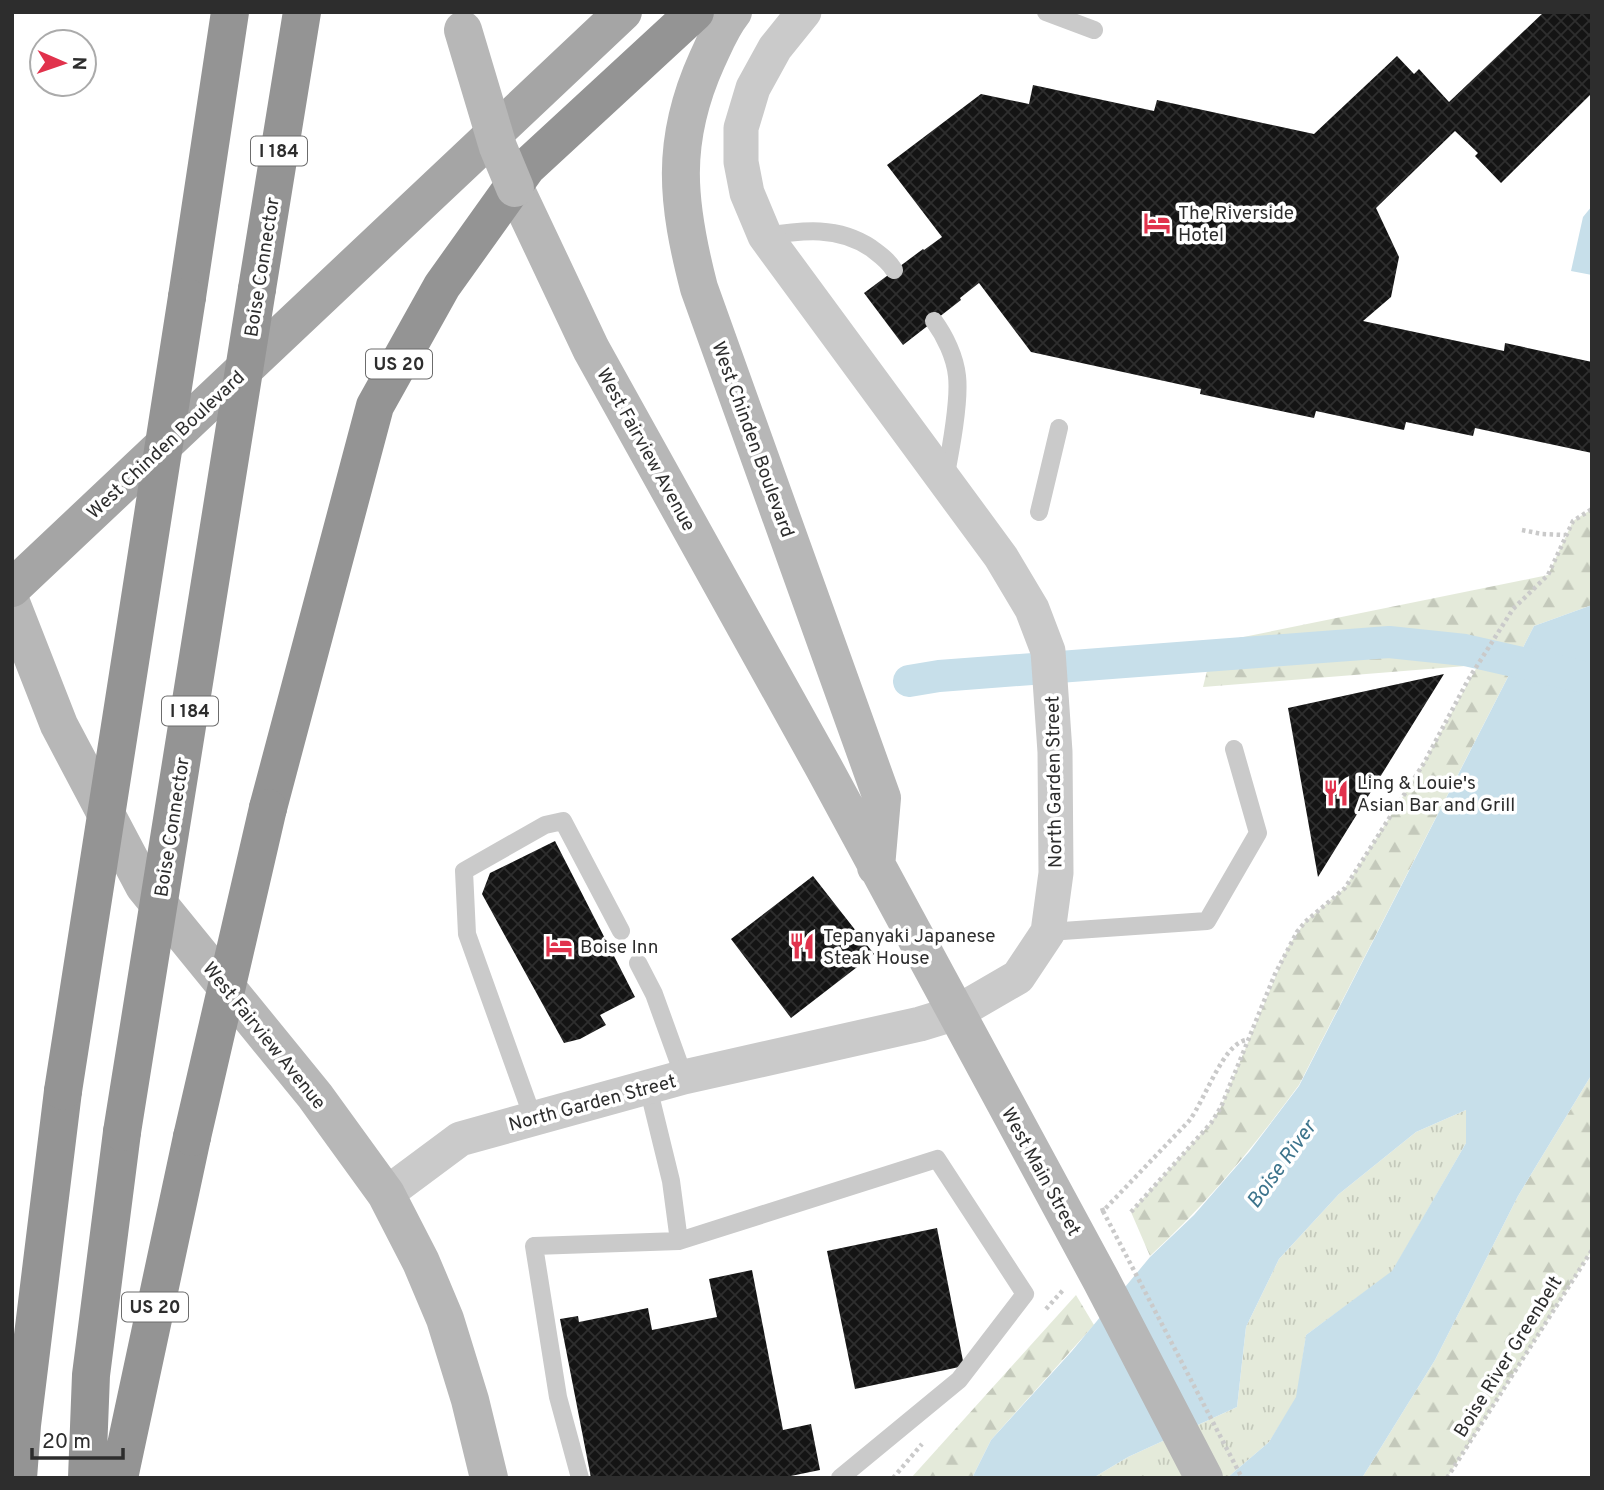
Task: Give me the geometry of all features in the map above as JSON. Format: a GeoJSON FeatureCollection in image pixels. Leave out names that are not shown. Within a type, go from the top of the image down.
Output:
{"type":"FeatureCollection","features":[{"type":"Feature","properties":{"kind":"highway"},"geometry":{"type":"LineString","coordinates":[[18,1478],[63,1091],[230,12]]}},
{"type":"Feature","properties":{"kind":"highway","name":"Boise Connector"},"geometry":{"type":"LineString","coordinates":[[87,1478],[91,1375],[122,1132],[302,12]]}},
{"type":"Feature","properties":{"kind":"highway","name":"US 20"},"geometry":{"type":"LineString","coordinates":[[119,1478],[192,1137],[268,808],[375,406],[442,286],[527,167],[695,12]]}},
{"type":"Feature","properties":{"kind":"main road","name":"West Chinden Boulevard"},"geometry":{"type":"LineString","coordinates":[[12,587],[623,12]]}},
{"type":"Feature","properties":{"kind":"main road","name":"West Chinden Boulevard"},"geometry":{"type":"LineString","coordinates":[[733,12],[722,25],[697,82],[683,132],[680,188],[685,234],[699,288],[882,798],[876,867]]}},
{"type":"Feature","properties":{"kind":"main road","name":"West Fairview Avenue"},"geometry":{"type":"LineString","coordinates":[[461,21],[502,157],[529,221],[591,349],[824,768],[876,867]]}},
{"type":"Feature","properties":{"kind":"main road","name":"West Fairview Avenue"},"geometry":{"type":"LineString","coordinates":[[12,605],[59,725],[144,886],[315,1096],[386,1194],[421,1262],[445,1319],[470,1400],[489,1478]]}},
{"type":"Feature","properties":{"kind":"main road","name":"West Main Street"},"geometry":{"type":"LineString","coordinates":[[876,867],[1101,1280],[1204,1478]]}},
{"type":"Feature","properties":{"kind":"street","name":"North Garden Street"},"geometry":{"type":"LineString","coordinates":[[386,1194],[460,1139],[684,1077],[920,1024],[956,1013],[1018,977],[1048,932],[1056,873],[1053,696],[1048,651],[1032,609],[1001,557],[765,236],[747,193],[741,162],[741,128],[752,88],[775,48],[804,12]]}},
{"type":"Feature","properties":{"kind":"lane"},"geometry":{"type":"LineString","coordinates":[[1046,12],[1094,30]]}},
{"type":"Feature","properties":{"kind":"lane"},"geometry":{"type":"LineString","coordinates":[[765,236],[818,230],[856,238],[888,260],[894,270]]}},
{"type":"Feature","properties":{"kind":"lane"},"geometry":{"type":"LineString","coordinates":[[934,321],[944,334],[957,376],[951,450],[945,481]]}},
{"type":"Feature","properties":{"kind":"lane"},"geometry":{"type":"LineString","coordinates":[[1039,512],[1059,428]]}},
{"type":"Feature","properties":{"kind":"lane"},"geometry":{"type":"LineString","coordinates":[[1048,932],[1207,921],[1258,832],[1234,749]]}},
{"type":"Feature","properties":{"kind":"lane"},"geometry":{"type":"LineString","coordinates":[[533,1118],[467,934],[464,871],[545,825],[563,821],[621,931]]}},
{"type":"Feature","properties":{"kind":"lane"},"geometry":{"type":"LineString","coordinates":[[638,963],[654,994],[684,1077]]}},
{"type":"Feature","properties":{"kind":"lane"},"geometry":{"type":"LineString","coordinates":[[648,1087],[671,1181],[678,1241]]}},
{"type":"Feature","properties":{"kind":"lane"},"geometry":{"type":"LineString","coordinates":[[580,1478],[558,1397],[534,1246],[678,1241],[937,1159],[1025,1294],[959,1380],[840,1478]]}},
{"type":"Feature","properties":{"kind":"path"},"geometry":{"type":"LineString","coordinates":[[1131,1212],[1211,1123],[1221,1107],[1275,974],[1297,932],[1345,888],[1424,763],[1468,681],[1513,609],[1555,565],[1565,535],[1573,521],[1592,509]]}},
{"type":"Feature","properties":{"kind":"path"},"geometry":{"type":"LineString","coordinates":[[1522,530],[1565,535]]}},
{"type":"Feature","properties":{"kind":"path"},"geometry":{"type":"LineString","coordinates":[[1242,1478],[1103,1211],[1189,1121],[1200,1106],[1229,1049],[1240,1041],[1247,1040]]}},
{"type":"Feature","properties":{"kind":"path","name":"Boise River Greenbelt"},"geometry":{"type":"LineString","coordinates":[[1447,1478],[1592,1250]]}},
{"type":"Feature","properties":{"kind":"green space"},"geometry":{"type":"Polygon","coordinates":[[[1592,509],[1592,605],[1534,626],[1299,1085],[1229,1174],[1150,1256],[1131,1212],[1211,1123],[1221,1107],[1288,947],[1305,922],[1345,888],[1424,763],[1478,665],[1203,687],[1214,643],[1548,575],[1573,521],[1592,509]]]}},
{"type":"Feature","properties":{"kind":"green space"},"geometry":{"type":"Polygon","coordinates":[[[1592,1074],[1592,1250],[1447,1478],[1362,1478],[1435,1360],[1518,1196],[1592,1074]]]}},
{"type":"Feature","properties":{"kind":"green space"},"geometry":{"type":"Polygon","coordinates":[[[1466,1110],[1466,1143],[1392,1272],[1306,1335],[1297,1397],[1269,1442],[1227,1478],[1093,1478],[1128,1457],[1237,1407],[1246,1327],[1279,1259],[1339,1194],[1416,1132],[1466,1110]]]}},
{"type":"Feature","properties":{"kind":"green space"},"geometry":{"type":"Polygon","coordinates":[[[1076,1295],[1094,1325],[991,1440],[972,1478],[911,1478],[1076,1295]]]}},
{"type":"Feature","properties":{"kind":"water"},"geometry":{"type":"Polygon","coordinates":[[[1592,206],[1592,275],[1571,271],[1583,217],[1592,206]]]}},
{"type":"Feature","properties":{"kind":"water","name":"Boise River"},"geometry":{"type":"Polygon","coordinates":[[[1592,605],[1592,1074],[1518,1196],[1435,1360],[1362,1478],[1227,1478],[1269,1442],[1296,1397],[1306,1335],[1392,1271],[1466,1143],[1466,1110],[1416,1132],[1339,1194],[1279,1259],[1246,1327],[1237,1407],[1128,1457],[1093,1478],[972,1478],[991,1440],[1072,1351],[1150,1257],[1194,1215],[1249,1152],[1299,1086],[1534,626],[1592,605]]]}},
{"type":"Feature","properties":{"kind":"building","name":"The Riverside Hotel"},"geometry":{"type":"Polygon","coordinates":[[[1544,12],[1592,12],[1592,93],[1501,183],[1475,156],[1478,153],[1455,131],[1376,208],[1399,257],[1391,297],[1363,321],[1504,351],[1505,343],[1592,362],[1592,453],[1475,428],[1473,436],[1406,422],[1404,430],[1316,411],[1314,418],[1200,394],[1201,389],[1031,352],[979,283],[903,345],[864,293],[942,237],[887,165],[981,94],[1029,104],[1033,85],[1154,111],[1157,100],[1314,134],[1397,56],[1414,74],[1419,69],[1449,102],[1544,12]]]}},
{"type":"Feature","properties":{"kind":"building","name":"Ling & Louie's Asian Bar and Grill"},"geometry":{"type":"Polygon","coordinates":[[[1444,674],[1318,877],[1288,708],[1444,674]]]}},
{"type":"Feature","properties":{"kind":"building","name":"Boise Inn"},"geometry":{"type":"Polygon","coordinates":[[[555,841],[635,997],[600,1015],[606,1025],[580,1039],[564,1043],[482,894],[490,873],[555,841]]]}},
{"type":"Feature","properties":{"kind":"building","name":"Tepanyaki Japanese Steak House"},"geometry":{"type":"Polygon","coordinates":[[[813,876],[874,954],[791,1018],[731,939],[813,876]]]}},
{"type":"Feature","properties":{"kind":"building"},"geometry":{"type":"Polygon","coordinates":[[[937,1228],[964,1366],[855,1389],[827,1251],[937,1228]]]}},
{"type":"Feature","properties":{"kind":"building"},"geometry":{"type":"Polygon","coordinates":[[[752,1270],[783,1430],[811,1424],[820,1470],[781,1478],[591,1478],[560,1319],[578,1316],[579,1322],[648,1308],[652,1330],[717,1317],[709,1279],[752,1270]]]}},
{"type":"Feature","properties":{"kind":"waterway"},"geometry":{"type":"LineString","coordinates":[[909,681],[939,676],[1389,642],[1465,650],[1592,679]]}},
{"type":"Feature","properties":{"kind":"place","name":"The Riverside Hotel"},"geometry":{"type":"Point","coordinates":[1157,223]}},
{"type":"Feature","properties":{"kind":"place","name":"Ling & Louie's Asian Bar and Grill"},"geometry":{"type":"Point","coordinates":[1336,793]}},
{"type":"Feature","properties":{"kind":"place","name":"Boise Inn"},"geometry":{"type":"Point","coordinates":[559,946]}},
{"type":"Feature","properties":{"kind":"place","name":"Tepanyaki Japanese Steak House"},"geometry":{"type":"Point","coordinates":[802,946]}}]}
